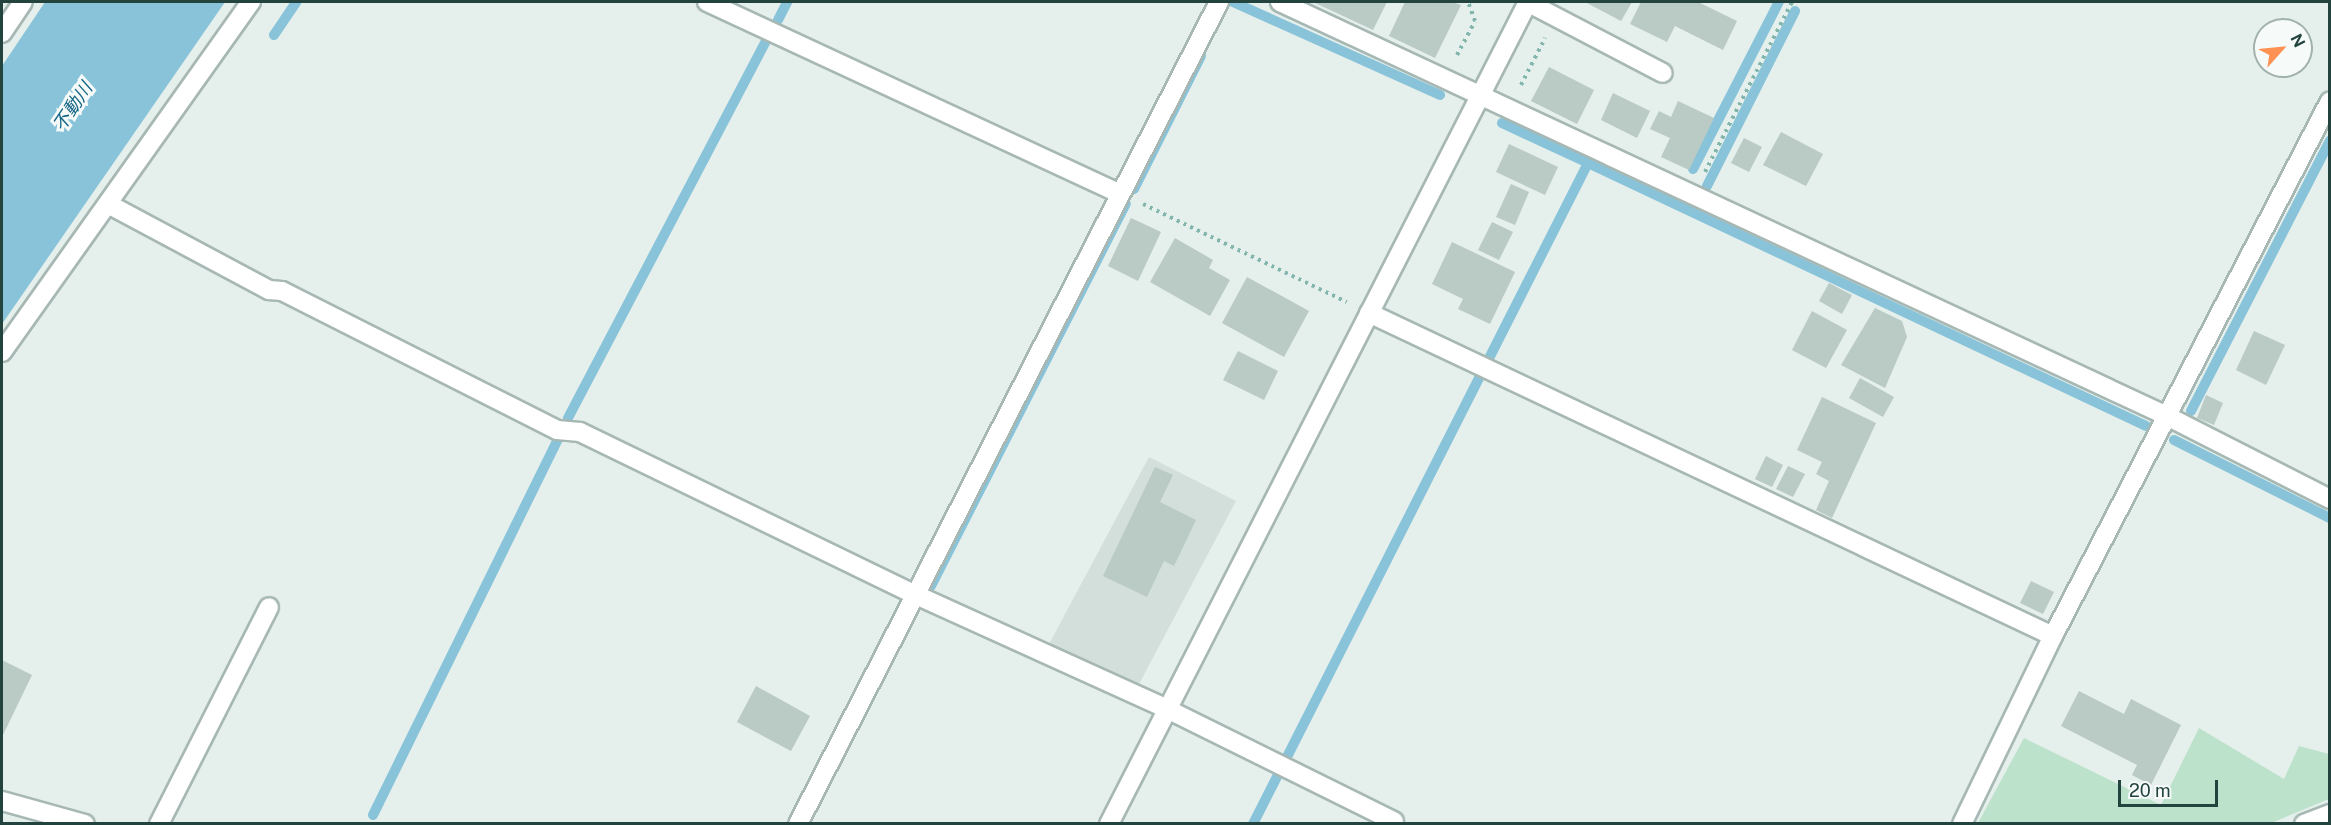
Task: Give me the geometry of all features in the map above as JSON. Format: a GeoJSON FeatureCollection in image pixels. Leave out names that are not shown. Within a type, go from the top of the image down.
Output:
{"type":"FeatureCollection","features":[{"type":"Feature","properties":{"kind":"street"},"geometry":{"type":"LineString","coordinates":[[2,33],[23,2]]}},
{"type":"Feature","properties":{"kind":"street"},"geometry":{"type":"LineString","coordinates":[[2,352],[251,2]]}},
{"type":"Feature","properties":{"kind":"street"},"geometry":{"type":"LineString","coordinates":[[707,2],[1120,194]]}},
{"type":"Feature","properties":{"kind":"street"},"geometry":{"type":"LineString","coordinates":[[798,824],[1219,2]]}},
{"type":"Feature","properties":{"kind":"street"},"geometry":{"type":"LineString","coordinates":[[1280,2],[2169,417],[2330,499]]}},
{"type":"Feature","properties":{"kind":"street"},"geometry":{"type":"LineString","coordinates":[[1109,824],[1527,2],[1663,73]]}},
{"type":"Feature","properties":{"kind":"street"},"geometry":{"type":"LineString","coordinates":[[1962,824],[2053,636],[2169,417],[2330,101]]}},
{"type":"Feature","properties":{"kind":"street"},"geometry":{"type":"LineString","coordinates":[[108,204],[269,290],[282,291],[557,430],[580,432],[916,595],[1168,710],[1394,821]]}},
{"type":"Feature","properties":{"kind":"street"},"geometry":{"type":"LineString","coordinates":[[1369,313],[2053,636]]}},
{"type":"Feature","properties":{"kind":"street"},"geometry":{"type":"LineString","coordinates":[[159,824],[269,607]]}},
{"type":"Feature","properties":{"kind":"street"},"geometry":{"type":"LineString","coordinates":[[2,801],[85,824]]}},
{"type":"Feature","properties":{"kind":"street"},"geometry":{"type":"LineString","coordinates":[[2304,824],[2330,814]]}},
{"type":"Feature","properties":{"kind":"path"},"geometry":{"type":"LineString","coordinates":[[1444,80],[1476,21],[1468,2]]}},
{"type":"Feature","properties":{"kind":"path"},"geometry":{"type":"LineString","coordinates":[[1693,195],[1792,2]]}},
{"type":"Feature","properties":{"kind":"path"},"geometry":{"type":"LineString","coordinates":[[1508,110],[1556,17]]}},
{"type":"Feature","properties":{"kind":"path"},"geometry":{"type":"LineString","coordinates":[[1120,194],[1369,313]]}},
{"type":"Feature","properties":{"kind":"shaded area"},"geometry":{"type":"Polygon","coordinates":[[[1149,457],[1236,501],[1139,684],[1048,646],[1149,457]]]}},
{"type":"Feature","properties":{"kind":"green space"},"geometry":{"type":"Polygon","coordinates":[[[2199,728],[2284,779],[2299,746],[2329,754],[2329,799],[2271,823],[1978,823],[2024,738],[2161,805],[2199,728]]]}},
{"type":"Feature","properties":{"kind":"water","name":"不動川"},"geometry":{"type":"Polygon","coordinates":[[[45,2],[225,2],[2,324],[2,66],[45,2]]]}},
{"type":"Feature","properties":{"kind":"building"},"geometry":{"type":"Polygon","coordinates":[[[1313,2],[1387,2],[1373,30],[1313,2]]]}},
{"type":"Feature","properties":{"kind":"building"},"geometry":{"type":"Polygon","coordinates":[[[1405,2],[1452,2],[1461,5],[1435,58],[1389,36],[1405,2]]]}},
{"type":"Feature","properties":{"kind":"building"},"geometry":{"type":"Polygon","coordinates":[[[1585,2],[1632,2],[1621,21],[1585,2]]]}},
{"type":"Feature","properties":{"kind":"building"},"geometry":{"type":"Polygon","coordinates":[[[1641,2],[1698,2],[1737,21],[1723,50],[1675,26],[1667,42],[1630,24],[1641,2]]]}},
{"type":"Feature","properties":{"kind":"building"},"geometry":{"type":"Polygon","coordinates":[[[1549,67],[1594,90],[1577,124],[1531,101],[1549,67]]]}},
{"type":"Feature","properties":{"kind":"building"},"geometry":{"type":"Polygon","coordinates":[[[1613,93],[1650,111],[1637,138],[1601,120],[1613,93]]]}},
{"type":"Feature","properties":{"kind":"building"},"geometry":{"type":"Polygon","coordinates":[[[1678,101],[1714,118],[1689,170],[1661,157],[1670,138],[1650,129],[1659,111],[1671,117],[1678,101]]]}},
{"type":"Feature","properties":{"kind":"building"},"geometry":{"type":"Polygon","coordinates":[[[1781,132],[1823,154],[1806,186],[1763,165],[1781,132]]]}},
{"type":"Feature","properties":{"kind":"building"},"geometry":{"type":"Polygon","coordinates":[[[1744,138],[1762,147],[1749,172],[1731,163],[1744,138]]]}},
{"type":"Feature","properties":{"kind":"building"},"geometry":{"type":"Polygon","coordinates":[[[1509,144],[1558,167],[1545,195],[1496,172],[1509,144]]]}},
{"type":"Feature","properties":{"kind":"building"},"geometry":{"type":"Polygon","coordinates":[[[1511,184],[1529,192],[1515,225],[1496,217],[1511,184]]]}},
{"type":"Feature","properties":{"kind":"building"},"geometry":{"type":"Polygon","coordinates":[[[1131,218],[1161,232],[1138,281],[1108,266],[1131,218]]]}},
{"type":"Feature","properties":{"kind":"building"},"geometry":{"type":"Polygon","coordinates":[[[1492,222],[1513,232],[1499,260],[1478,250],[1492,222]]]}},
{"type":"Feature","properties":{"kind":"building"},"geometry":{"type":"Polygon","coordinates":[[[1175,238],[1213,260],[1209,268],[1230,280],[1210,316],[1150,282],[1175,238]]]}},
{"type":"Feature","properties":{"kind":"building"},"geometry":{"type":"Polygon","coordinates":[[[1452,242],[1515,272],[1490,324],[1458,309],[1463,299],[1432,284],[1452,242]]]}},
{"type":"Feature","properties":{"kind":"building"},"geometry":{"type":"Polygon","coordinates":[[[1247,277],[1309,311],[1284,357],[1222,323],[1247,277]]]}},
{"type":"Feature","properties":{"kind":"building"},"geometry":{"type":"Polygon","coordinates":[[[1829,283],[1852,295],[1842,314],[1819,301],[1829,283]]]}},
{"type":"Feature","properties":{"kind":"building"},"geometry":{"type":"Polygon","coordinates":[[[1875,308],[1902,321],[1907,337],[1885,388],[1841,365],[1875,308]]]}},
{"type":"Feature","properties":{"kind":"building"},"geometry":{"type":"Polygon","coordinates":[[[1812,311],[1847,330],[1826,368],[1792,350],[1812,311]]]}},
{"type":"Feature","properties":{"kind":"building"},"geometry":{"type":"Polygon","coordinates":[[[2254,331],[2285,345],[2266,385],[2236,370],[2254,331]]]}},
{"type":"Feature","properties":{"kind":"building"},"geometry":{"type":"Polygon","coordinates":[[[1238,351],[1278,371],[1264,400],[1223,380],[1238,351]]]}},
{"type":"Feature","properties":{"kind":"building"},"geometry":{"type":"Polygon","coordinates":[[[1860,378],[1894,397],[1883,417],[1849,398],[1860,378]]]}},
{"type":"Feature","properties":{"kind":"building"},"geometry":{"type":"Polygon","coordinates":[[[2206,395],[2223,403],[2214,425],[2197,418],[2206,395]]]}},
{"type":"Feature","properties":{"kind":"building"},"geometry":{"type":"Polygon","coordinates":[[[1822,397],[1876,423],[1832,518],[1816,510],[1829,481],[1816,474],[1822,462],[1797,450],[1822,397]]]}},
{"type":"Feature","properties":{"kind":"building"},"geometry":{"type":"Polygon","coordinates":[[[1766,456],[1783,465],[1772,487],[1755,479],[1766,456]]]}},
{"type":"Feature","properties":{"kind":"building"},"geometry":{"type":"Polygon","coordinates":[[[1788,466],[1805,474],[1793,497],[1776,489],[1788,466]]]}},
{"type":"Feature","properties":{"kind":"building"},"geometry":{"type":"Polygon","coordinates":[[[1155,467],[1173,475],[1160,502],[1196,520],[1174,566],[1164,561],[1147,597],[1103,576],[1155,467]]]}},
{"type":"Feature","properties":{"kind":"building"},"geometry":{"type":"Polygon","coordinates":[[[2031,581],[2054,592],[2043,614],[2020,603],[2031,581]]]}},
{"type":"Feature","properties":{"kind":"building"},"geometry":{"type":"Polygon","coordinates":[[[2,660],[32,675],[2,737],[2,660]]]}},
{"type":"Feature","properties":{"kind":"building"},"geometry":{"type":"Polygon","coordinates":[[[756,686],[810,716],[791,751],[737,722],[756,686]]]}},
{"type":"Feature","properties":{"kind":"building"},"geometry":{"type":"Polygon","coordinates":[[[2079,691],[2124,714],[2131,699],[2181,725],[2151,785],[2132,775],[2137,765],[2061,726],[2079,691]]]}},
{"type":"Feature","properties":{"kind":"waterway"},"geometry":{"type":"LineString","coordinates":[[274,35],[296,2]]}},
{"type":"Feature","properties":{"kind":"waterway"},"geometry":{"type":"LineString","coordinates":[[778,20],[787,2]]}},
{"type":"Feature","properties":{"kind":"waterway"},"geometry":{"type":"LineString","coordinates":[[1233,2],[1440,95]]}},
{"type":"Feature","properties":{"kind":"waterway"},"geometry":{"type":"LineString","coordinates":[[1693,169],[1779,2]]}},
{"type":"Feature","properties":{"kind":"waterway"},"geometry":{"type":"LineString","coordinates":[[1707,186],[1795,11]]}},
{"type":"Feature","properties":{"kind":"waterway"},"geometry":{"type":"LineString","coordinates":[[568,418],[767,39]]}},
{"type":"Feature","properties":{"kind":"waterway"},"geometry":{"type":"LineString","coordinates":[[1134,189],[1201,56]]}},
{"type":"Feature","properties":{"kind":"waterway"},"geometry":{"type":"LineString","coordinates":[[1502,123],[1588,163]]}},
{"type":"Feature","properties":{"kind":"waterway"},"geometry":{"type":"LineString","coordinates":[[2191,411],[2330,141]]}},
{"type":"Feature","properties":{"kind":"waterway"},"geometry":{"type":"LineString","coordinates":[[1253,824],[1588,163],[2146,426]]}},
{"type":"Feature","properties":{"kind":"waterway"},"geometry":{"type":"LineString","coordinates":[[931,586],[1126,204]]}},
{"type":"Feature","properties":{"kind":"waterway"},"geometry":{"type":"LineString","coordinates":[[2174,440],[2330,518]]}},
{"type":"Feature","properties":{"kind":"waterway"},"geometry":{"type":"LineString","coordinates":[[373,815],[557,441]]}}]}
